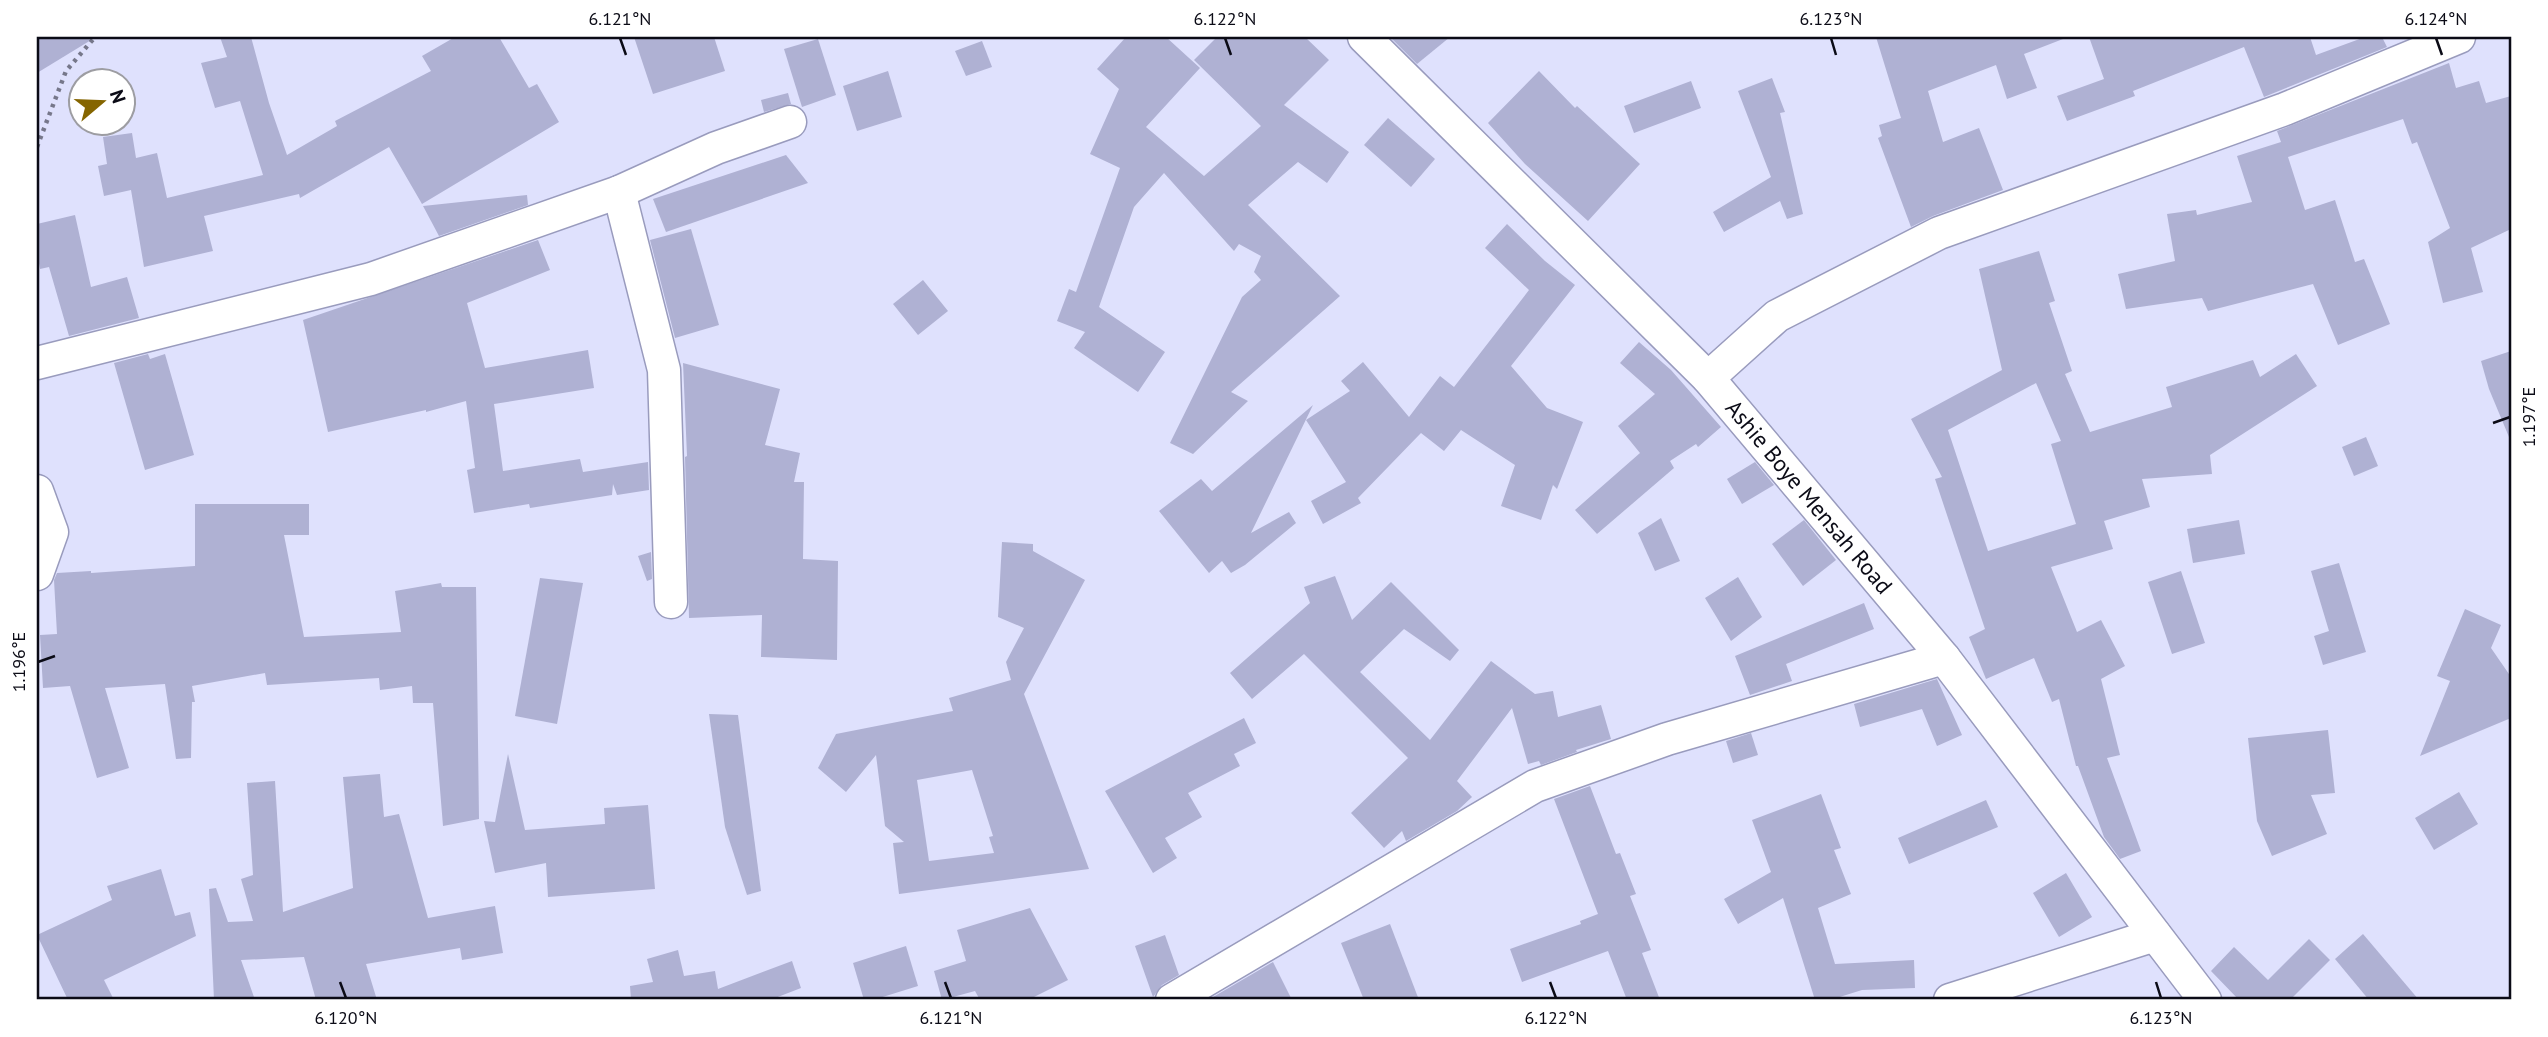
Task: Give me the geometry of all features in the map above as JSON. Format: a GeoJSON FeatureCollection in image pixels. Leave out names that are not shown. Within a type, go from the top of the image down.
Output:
{"type":"FeatureCollection","features":[{"type":"Feature","properties":{"kind":"street","name":"Ashie Boye Mensah Road"},"geometry":{"type":"LineString","coordinates":[[1364,37],[1709,378],[1944,658],[2205,1000]]}},
{"type":"Feature","properties":{"kind":"street"},"geometry":{"type":"LineString","coordinates":[[1709,378],[1777,316],[1939,233],[2285,109],[2459,37]]}},
{"type":"Feature","properties":{"kind":"street"},"geometry":{"type":"LineString","coordinates":[[37,363],[371,279],[619,192],[716,148],[790,122]]}},
{"type":"Feature","properties":{"kind":"street"},"geometry":{"type":"LineString","coordinates":[[619,192],[664,370],[671,602]]}},
{"type":"Feature","properties":{"kind":"street"},"geometry":{"type":"LineString","coordinates":[[37,491],[52,532],[37,574]]}},
{"type":"Feature","properties":{"kind":"street"},"geometry":{"type":"LineString","coordinates":[[1172,1000],[1535,786],[1667,739],[1944,658]]}},
{"type":"Feature","properties":{"kind":"street"},"geometry":{"type":"LineString","coordinates":[[1950,1000],[2155,935]]}},
{"type":"Feature","properties":{"kind":"path"},"geometry":{"type":"LineString","coordinates":[[37,147],[66,71],[94,37]]}},
{"type":"Feature","properties":{"kind":"building"},"geometry":{"type":"Polygon","coordinates":[[[37,37],[96,37],[37,73],[37,37]]]}},
{"type":"Feature","properties":{"kind":"building"},"geometry":{"type":"Polygon","coordinates":[[[220,37],[251,37],[287,155],[337,126],[335,121],[431,71],[422,56],[455,37],[499,37],[529,88],[537,84],[559,122],[422,204],[389,147],[300,198],[299,194],[204,216],[213,251],[144,267],[131,190],[104,196],[98,166],[107,164],[103,137],[132,136],[136,158],[157,153],[167,198],[263,175],[240,101],[215,108],[201,63],[227,57],[220,37]]]}},
{"type":"Feature","properties":{"kind":"building"},"geometry":{"type":"Polygon","coordinates":[[[634,37],[714,37],[725,71],[653,94],[634,37]]]}},
{"type":"Feature","properties":{"kind":"building"},"geometry":{"type":"Polygon","coordinates":[[[1126,37],[1166,37],[1200,68],[1146,127],[1204,176],[1261,126],[1194,60],[1217,37],[1305,37],[1329,60],[1284,105],[1349,152],[1327,183],[1298,162],[1248,205],[1340,296],[1231,392],[1248,401],[1193,454],[1170,443],[1242,297],[1261,280],[1254,272],[1261,256],[1239,244],[1234,251],[1164,173],[1134,207],[1099,307],[1165,352],[1138,392],[1074,348],[1085,332],[1057,321],[1069,289],[1076,292],[1120,168],[1090,154],[1119,89],[1097,69],[1126,37]]]}},
{"type":"Feature","properties":{"kind":"building"},"geometry":{"type":"Polygon","coordinates":[[[1390,37],[1450,37],[1417,64],[1390,37]]]}},
{"type":"Feature","properties":{"kind":"building"},"geometry":{"type":"Polygon","coordinates":[[[1876,37],[2063,37],[2024,54],[2037,88],[2007,99],[1996,65],[1928,91],[1943,142],[1979,128],[2003,190],[1911,227],[1878,138],[1882,136],[1879,125],[1901,118],[1876,37]]]}},
{"type":"Feature","properties":{"kind":"building"},"geometry":{"type":"Polygon","coordinates":[[[2089,37],[2310,37],[2316,55],[2365,37],[2382,37],[2387,47],[2264,97],[2244,47],[2133,91],[2135,96],[2067,121],[2057,96],[2104,79],[2089,37]]]}},
{"type":"Feature","properties":{"kind":"building"},"geometry":{"type":"Polygon","coordinates":[[[818,39],[836,95],[802,107],[784,49],[818,39]]]}},
{"type":"Feature","properties":{"kind":"building"},"geometry":{"type":"Polygon","coordinates":[[[982,41],[992,67],[966,76],[955,51],[982,41]]]}},
{"type":"Feature","properties":{"kind":"building"},"geometry":{"type":"Polygon","coordinates":[[[2449,63],[2456,88],[2479,81],[2486,103],[2511,96],[2511,229],[2471,248],[2483,292],[2443,303],[2428,242],[2450,228],[2417,142],[2412,144],[2403,119],[2288,157],[2305,210],[2335,200],[2355,262],[2364,259],[2390,324],[2338,345],[2313,284],[2208,311],[2202,298],[2126,309],[2118,274],[2175,261],[2167,214],[2196,210],[2197,215],[2252,202],[2237,156],[2281,142],[2277,131],[2449,63]]]}},
{"type":"Feature","properties":{"kind":"building"},"geometry":{"type":"Polygon","coordinates":[[[888,71],[902,117],[857,131],[843,86],[888,71]]]}},
{"type":"Feature","properties":{"kind":"building"},"geometry":{"type":"Polygon","coordinates":[[[1539,71],[1575,108],[1577,106],[1640,164],[1588,221],[1525,164],[1488,123],[1539,71]]]}},
{"type":"Feature","properties":{"kind":"building"},"geometry":{"type":"Polygon","coordinates":[[[1772,78],[1785,112],[1780,113],[1803,214],[1787,219],[1780,201],[1724,232],[1713,212],[1771,177],[1738,91],[1772,78]]]}},
{"type":"Feature","properties":{"kind":"building"},"geometry":{"type":"Polygon","coordinates":[[[1691,81],[1701,108],[1634,133],[1624,106],[1691,81]]]}},
{"type":"Feature","properties":{"kind":"building"},"geometry":{"type":"Polygon","coordinates":[[[788,93],[791,104],[764,112],[761,100],[788,93]]]}},
{"type":"Feature","properties":{"kind":"building"},"geometry":{"type":"Polygon","coordinates":[[[1388,118],[1435,159],[1411,187],[1364,145],[1388,118]]]}},
{"type":"Feature","properties":{"kind":"building"},"geometry":{"type":"Polygon","coordinates":[[[786,155],[808,183],[666,232],[653,199],[786,155]]]}},
{"type":"Feature","properties":{"kind":"building"},"geometry":{"type":"Polygon","coordinates":[[[527,195],[528,205],[439,236],[423,206],[527,195]]]}},
{"type":"Feature","properties":{"kind":"building"},"geometry":{"type":"Polygon","coordinates":[[[75,215],[91,287],[127,277],[139,318],[69,336],[49,267],[40,269],[37,224],[75,215]]]}},
{"type":"Feature","properties":{"kind":"building"},"geometry":{"type":"Polygon","coordinates":[[[1507,224],[1545,261],[1575,285],[1511,366],[1547,408],[1583,422],[1557,489],[1553,485],[1541,520],[1501,506],[1515,465],[1461,430],[1444,451],[1421,433],[1358,498],[1361,503],[1323,524],[1311,501],[1346,482],[1306,420],[1350,391],[1341,381],[1363,362],[1409,417],[1440,376],[1454,387],[1529,290],[1485,248],[1507,224]]]}},
{"type":"Feature","properties":{"kind":"building"},"geometry":{"type":"Polygon","coordinates":[[[691,229],[719,325],[675,338],[650,240],[691,229]]]}},
{"type":"Feature","properties":{"kind":"building"},"geometry":{"type":"Polygon","coordinates":[[[538,240],[550,270],[467,303],[485,368],[588,350],[594,388],[494,404],[503,471],[580,459],[583,472],[648,462],[649,490],[617,495],[613,484],[612,495],[530,508],[529,504],[474,513],[467,470],[475,468],[466,401],[328,432],[303,320],[538,240]]]}},
{"type":"Feature","properties":{"kind":"building"},"geometry":{"type":"Polygon","coordinates":[[[2039,251],[2055,301],[2049,303],[2072,371],[2065,374],[2090,432],[2172,407],[2166,387],[2253,360],[2260,377],[2296,354],[2317,386],[2210,455],[2212,474],[2142,479],[2150,507],[2104,521],[2113,549],[2051,567],[2077,632],[2101,620],[2125,666],[2101,679],[2120,755],[2107,758],[2141,851],[2120,859],[2104,837],[2076,766],[2059,699],[2052,702],[2034,658],[1986,679],[1969,637],[1985,629],[1935,479],[1942,477],[1911,419],[2002,370],[1979,269],[2039,251]],[[2036,383],[1948,430],[1988,551],[2076,524],[2051,444],[2061,441],[2036,383]]]}},
{"type":"Feature","properties":{"kind":"building"},"geometry":{"type":"Polygon","coordinates":[[[923,280],[948,311],[918,335],[893,304],[923,280]]]}},
{"type":"Feature","properties":{"kind":"building"},"geometry":{"type":"Polygon","coordinates":[[[1639,342],[1671,370],[1721,427],[1698,447],[1696,444],[1670,461],[1674,468],[1597,534],[1575,510],[1640,453],[1618,426],[1655,394],[1620,363],[1639,342]]]}},
{"type":"Feature","properties":{"kind":"building"},"geometry":{"type":"Polygon","coordinates":[[[2511,351],[2509,437],[2489,389],[2481,361],[2511,351]]]}},
{"type":"Feature","properties":{"kind":"building"},"geometry":{"type":"Polygon","coordinates":[[[148,354],[150,359],[165,354],[194,455],[145,470],[114,363],[148,354]]]}},
{"type":"Feature","properties":{"kind":"building"},"geometry":{"type":"Polygon","coordinates":[[[683,363],[780,389],[765,445],[800,453],[794,482],[804,482],[803,559],[838,561],[837,660],[761,657],[762,615],[689,618],[683,363]]]}},
{"type":"Feature","properties":{"kind":"building"},"geometry":{"type":"Polygon","coordinates":[[[1313,405],[1251,533],[1289,512],[1296,523],[1245,565],[1231,573],[1222,561],[1209,573],[1159,511],[1201,479],[1212,491],[1313,405]]]}},
{"type":"Feature","properties":{"kind":"building"},"geometry":{"type":"Polygon","coordinates":[[[2366,437],[2378,466],[2354,476],[2342,447],[2366,437]]]}},
{"type":"Feature","properties":{"kind":"building"},"geometry":{"type":"Polygon","coordinates":[[[1755,462],[1774,485],[1742,504],[1727,479],[1755,462]]]}},
{"type":"Feature","properties":{"kind":"building"},"geometry":{"type":"Polygon","coordinates":[[[195,504],[309,504],[309,535],[284,535],[304,637],[401,632],[395,591],[441,583],[442,587],[476,587],[479,819],[443,826],[433,703],[413,703],[412,686],[380,690],[379,678],[267,685],[265,673],[192,686],[195,702],[192,702],[191,758],[176,759],[165,684],[105,688],[129,768],[97,778],[70,686],[43,688],[40,635],[57,634],[54,580],[57,573],[195,566],[195,504]]]}},
{"type":"Feature","properties":{"kind":"building"},"geometry":{"type":"Polygon","coordinates":[[[1661,518],[1680,561],[1655,571],[1638,533],[1661,518]]]}},
{"type":"Feature","properties":{"kind":"building"},"geometry":{"type":"Polygon","coordinates":[[[1804,520],[1836,560],[1803,586],[1772,544],[1804,520]]]}},
{"type":"Feature","properties":{"kind":"building"},"geometry":{"type":"Polygon","coordinates":[[[2239,520],[2245,554],[2193,563],[2187,529],[2239,520]]]}},
{"type":"Feature","properties":{"kind":"building"},"geometry":{"type":"Polygon","coordinates":[[[1002,542],[1033,544],[1033,551],[1085,580],[1024,694],[1089,869],[899,894],[893,843],[904,842],[885,826],[876,755],[846,792],[818,768],[836,734],[953,711],[949,698],[1011,680],[1006,662],[1024,628],[998,617],[1002,542]],[[972,770],[917,780],[929,861],[994,853],[989,837],[993,836],[972,770]]]}},
{"type":"Feature","properties":{"kind":"building"},"geometry":{"type":"Polygon","coordinates":[[[651,552],[652,579],[647,581],[638,556],[651,552]]]}},
{"type":"Feature","properties":{"kind":"building"},"geometry":{"type":"Polygon","coordinates":[[[2339,563],[2366,652],[2323,665],[2314,636],[2329,631],[2311,571],[2339,563]]]}},
{"type":"Feature","properties":{"kind":"building"},"geometry":{"type":"Polygon","coordinates":[[[2181,571],[2205,643],[2172,654],[2148,582],[2181,571]]]}},
{"type":"Feature","properties":{"kind":"building"},"geometry":{"type":"Polygon","coordinates":[[[1335,576],[1352,620],[1391,582],[1459,650],[1450,661],[1404,629],[1360,672],[1430,740],[1491,661],[1535,694],[1553,691],[1558,717],[1601,705],[1611,739],[1541,765],[1539,761],[1528,764],[1512,708],[1457,781],[1472,797],[1457,811],[1406,841],[1402,831],[1384,848],[1351,813],[1408,758],[1304,654],[1252,699],[1230,673],[1310,603],[1304,587],[1335,576]]]}},
{"type":"Feature","properties":{"kind":"building"},"geometry":{"type":"Polygon","coordinates":[[[1738,577],[1762,617],[1731,641],[1705,598],[1738,577]]]}},
{"type":"Feature","properties":{"kind":"building"},"geometry":{"type":"Polygon","coordinates":[[[540,578],[583,583],[557,724],[515,716],[540,578]]]}},
{"type":"Feature","properties":{"kind":"building"},"geometry":{"type":"Polygon","coordinates":[[[1864,603],[1874,629],[1786,664],[1792,681],[1750,695],[1735,656],[1864,603]]]}},
{"type":"Feature","properties":{"kind":"building"},"geometry":{"type":"Polygon","coordinates":[[[2465,609],[2501,625],[2491,648],[2511,677],[2511,718],[2420,756],[2450,681],[2437,676],[2465,609]]]}},
{"type":"Feature","properties":{"kind":"building"},"geometry":{"type":"Polygon","coordinates":[[[1937,679],[1962,735],[1937,746],[1922,709],[1860,727],[1854,704],[1937,679]]]}},
{"type":"Feature","properties":{"kind":"building"},"geometry":{"type":"Polygon","coordinates":[[[709,714],[738,715],[761,891],[747,895],[725,827],[709,714]]]}},
{"type":"Feature","properties":{"kind":"building"},"geometry":{"type":"Polygon","coordinates":[[[1244,718],[1256,743],[1234,754],[1240,766],[1188,793],[1202,817],[1165,838],[1177,858],[1153,873],[1105,791],[1244,718]]]}},
{"type":"Feature","properties":{"kind":"building"},"geometry":{"type":"Polygon","coordinates":[[[2328,730],[2335,793],[2311,795],[2327,834],[2272,856],[2257,821],[2248,738],[2328,730]]]}},
{"type":"Feature","properties":{"kind":"building"},"geometry":{"type":"Polygon","coordinates":[[[1751,733],[1758,755],[1733,763],[1726,741],[1751,733]]]}},
{"type":"Feature","properties":{"kind":"building"},"geometry":{"type":"Polygon","coordinates":[[[508,754],[525,830],[605,824],[604,808],[648,805],[655,889],[548,897],[546,863],[495,873],[484,821],[495,822],[508,754]]]}},
{"type":"Feature","properties":{"kind":"building"},"geometry":{"type":"Polygon","coordinates":[[[380,774],[384,817],[399,814],[428,918],[495,906],[503,953],[462,960],[460,948],[366,964],[377,1000],[316,1000],[304,957],[241,960],[255,1000],[214,1000],[209,889],[216,888],[228,922],[253,921],[241,879],[253,875],[247,783],[275,781],[283,912],[353,888],[343,777],[380,774]]]}},
{"type":"Feature","properties":{"kind":"building"},"geometry":{"type":"Polygon","coordinates":[[[1590,786],[1616,854],[1620,853],[1636,894],[1630,896],[1651,950],[1642,953],[1660,1000],[1627,1000],[1608,951],[1522,982],[1510,949],[1581,924],[1580,921],[1598,914],[1554,799],[1590,786]]]}},
{"type":"Feature","properties":{"kind":"building"},"geometry":{"type":"Polygon","coordinates":[[[2459,792],[2478,824],[2434,850],[2415,818],[2459,792]]]}},
{"type":"Feature","properties":{"kind":"building"},"geometry":{"type":"Polygon","coordinates":[[[1821,794],[1841,848],[1834,850],[1851,894],[1818,908],[1835,964],[1914,960],[1915,988],[1862,990],[1830,1000],[1815,1000],[1783,898],[1738,924],[1724,899],[1771,872],[1752,820],[1821,794]]]}},
{"type":"Feature","properties":{"kind":"building"},"geometry":{"type":"Polygon","coordinates":[[[1986,800],[1998,827],[1909,864],[1898,838],[1986,800]]]}},
{"type":"Feature","properties":{"kind":"building"},"geometry":{"type":"Polygon","coordinates":[[[161,869],[175,916],[190,912],[196,936],[104,980],[114,1000],[68,1000],[37,935],[112,900],[107,886],[161,869]]]}},
{"type":"Feature","properties":{"kind":"building"},"geometry":{"type":"Polygon","coordinates":[[[2066,873],[2092,917],[2059,937],[2033,893],[2066,873]]]}},
{"type":"Feature","properties":{"kind":"building"},"geometry":{"type":"Polygon","coordinates":[[[1030,908],[1068,980],[1028,1000],[980,1000],[975,991],[942,1000],[934,971],[966,961],[957,930],[1030,908]]]}},
{"type":"Feature","properties":{"kind":"building"},"geometry":{"type":"Polygon","coordinates":[[[1390,924],[1419,1000],[1364,1000],[1341,943],[1390,924]]]}},
{"type":"Feature","properties":{"kind":"building"},"geometry":{"type":"Polygon","coordinates":[[[2363,934],[2419,1000],[2369,1000],[2335,959],[2363,934]]]}},
{"type":"Feature","properties":{"kind":"building"},"geometry":{"type":"Polygon","coordinates":[[[1165,935],[1179,975],[1162,985],[1153,997],[1135,946],[1165,935]]]}},
{"type":"Feature","properties":{"kind":"building"},"geometry":{"type":"Polygon","coordinates":[[[2309,939],[2330,960],[2290,1000],[2239,1000],[2211,971],[2234,947],[2268,980],[2309,939]]]}},
{"type":"Feature","properties":{"kind":"building"},"geometry":{"type":"Polygon","coordinates":[[[906,946],[918,986],[873,1000],[864,1000],[853,963],[906,946]]]}},
{"type":"Feature","properties":{"kind":"building"},"geometry":{"type":"Polygon","coordinates":[[[678,950],[684,976],[715,971],[718,989],[792,961],[801,988],[770,1000],[631,1000],[630,986],[653,982],[647,959],[678,950]]]}},
{"type":"Feature","properties":{"kind":"building"},"geometry":{"type":"Polygon","coordinates":[[[1273,962],[1292,1000],[1208,1000],[1273,962]]]}}]}
